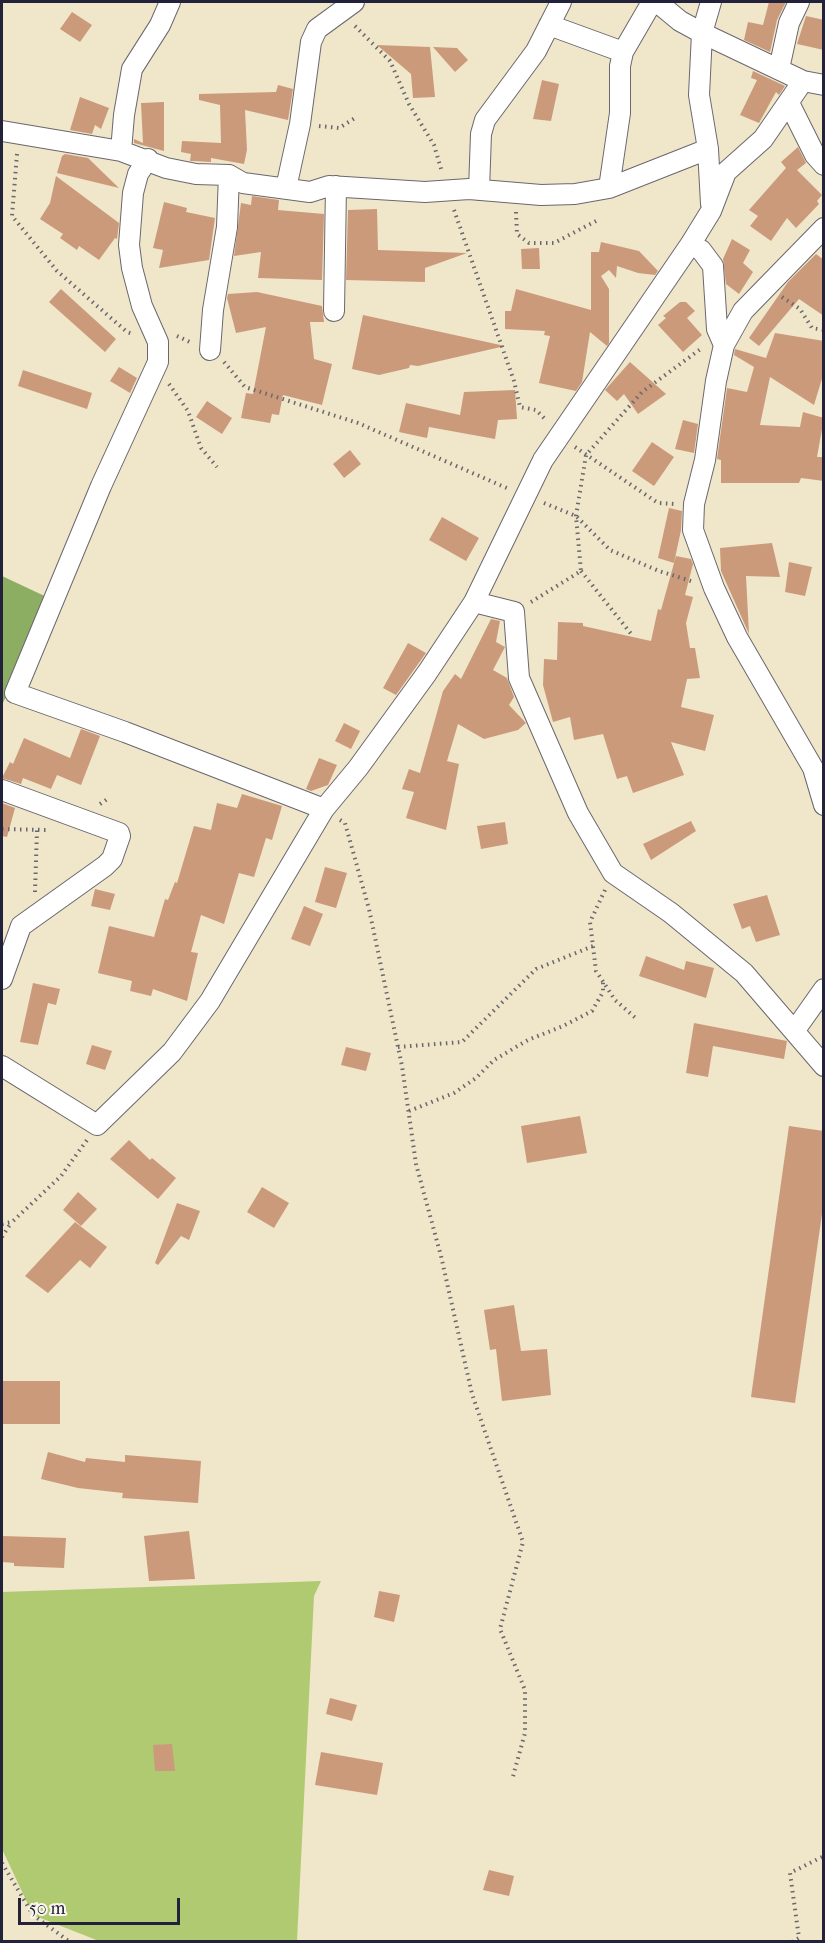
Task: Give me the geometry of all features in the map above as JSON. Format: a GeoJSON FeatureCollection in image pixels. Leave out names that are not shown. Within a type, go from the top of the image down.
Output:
{"type":"FeatureCollection","features":[{"type":"Feature","properties":{"kind":"street"},"geometry":{"type":"LineString","coordinates":[[121,151],[124,115],[132,69],[160,25],[170,2]]}},
{"type":"Feature","properties":{"kind":"street"},"geometry":{"type":"LineString","coordinates":[[479,190],[481,134],[485,120],[536,51],[561,2]]}},
{"type":"Feature","properties":{"kind":"street"},"geometry":{"type":"LineString","coordinates":[[609,188],[620,113],[620,66],[623,52],[652,2]]}},
{"type":"Feature","properties":{"kind":"street"},"geometry":{"type":"LineString","coordinates":[[657,2],[680,21],[702,33],[803,81],[824,85]]}},
{"type":"Feature","properties":{"kind":"street"},"geometry":{"type":"LineString","coordinates":[[711,2],[702,33],[699,94],[708,149],[711,211]]}},
{"type":"Feature","properties":{"kind":"street"},"geometry":{"type":"LineString","coordinates":[[779,69],[789,23],[799,2]]}},
{"type":"Feature","properties":{"kind":"street"},"geometry":{"type":"LineString","coordinates":[[286,188],[300,124],[311,42],[317,29],[344,4]]}},
{"type":"Feature","properties":{"kind":"street"},"geometry":{"type":"LineString","coordinates":[[549,25],[623,52]]}},
{"type":"Feature","properties":{"kind":"street"},"geometry":{"type":"LineString","coordinates":[[2,1066],[97,1125],[171,1052],[210,1001],[324,809],[358,768],[427,673],[474,602],[543,460],[690,245],[711,211],[726,172],[763,139],[803,81]]}},
{"type":"Feature","properties":{"kind":"street"},"geometry":{"type":"LineString","coordinates":[[789,103],[815,155],[824,165]]}},
{"type":"Feature","properties":{"kind":"street"},"geometry":{"type":"LineString","coordinates":[[10,133],[121,151],[148,159],[166,168],[196,174],[229,175],[243,183],[310,192],[336,186],[424,192],[479,190],[575,194],[609,188],[708,149]]}},
{"type":"Feature","properties":{"kind":"street"},"geometry":{"type":"LineString","coordinates":[[148,159],[138,174],[133,193],[129,245],[138,292],[158,342],[158,362],[101,486],[15,693],[125,732],[324,809]]}},
{"type":"Feature","properties":{"kind":"street"},"geometry":{"type":"LineString","coordinates":[[210,350],[213,310],[227,227],[229,175]]}},
{"type":"Feature","properties":{"kind":"street"},"geometry":{"type":"LineString","coordinates":[[334,311],[336,186]]}},
{"type":"Feature","properties":{"kind":"street"},"geometry":{"type":"LineString","coordinates":[[722,340],[743,311],[824,228]]}},
{"type":"Feature","properties":{"kind":"street"},"geometry":{"type":"LineString","coordinates":[[690,245],[701,250],[713,266],[714,305],[722,340],[705,460],[694,504],[693,530],[714,588],[738,637],[813,768],[824,805]]}},
{"type":"Feature","properties":{"kind":"street"},"geometry":{"type":"LineString","coordinates":[[474,602],[514,612],[519,678],[578,813],[613,873],[671,913],[744,973],[824,1066]]}},
{"type":"Feature","properties":{"kind":"street"},"geometry":{"type":"LineString","coordinates":[[2,790],[119,833],[120,840],[112,859],[105,866],[34,915],[21,927],[2,979]]}},
{"type":"Feature","properties":{"kind":"street"},"geometry":{"type":"LineString","coordinates":[[795,1030],[824,989]]}},
{"type":"Feature","properties":{"kind":"path"},"geometry":{"type":"LineString","coordinates":[[344,4],[390,61],[409,104],[434,145],[447,190],[514,381],[520,407],[537,410],[560,436],[658,503],[694,504]]}},
{"type":"Feature","properties":{"kind":"path"},"geometry":{"type":"LineString","coordinates":[[300,124],[339,128],[355,118]]}},
{"type":"Feature","properties":{"kind":"path"},"geometry":{"type":"LineString","coordinates":[[10,133],[12,216],[57,271],[127,332],[158,342]]}},
{"type":"Feature","properties":{"kind":"path"},"geometry":{"type":"LineString","coordinates":[[515,193],[517,234],[529,243],[554,243],[596,221]]}},
{"type":"Feature","properties":{"kind":"path"},"geometry":{"type":"LineString","coordinates":[[767,286],[800,309],[812,328],[824,330]]}},
{"type":"Feature","properties":{"kind":"path"},"geometry":{"type":"LineString","coordinates":[[150,323],[210,350],[232,369],[246,387],[358,423],[576,516],[610,550],[659,571],[714,588]]}},
{"type":"Feature","properties":{"kind":"path"},"geometry":{"type":"LineString","coordinates":[[632,635],[581,571],[576,516],[586,455],[642,392],[722,340]]}},
{"type":"Feature","properties":{"kind":"path"},"geometry":{"type":"LineString","coordinates":[[158,362],[188,411],[201,448],[217,467]]}},
{"type":"Feature","properties":{"kind":"path"},"geometry":{"type":"LineString","coordinates":[[514,612],[581,571]]}},
{"type":"Feature","properties":{"kind":"path"},"geometry":{"type":"LineString","coordinates":[[34,915],[39,805]]}},
{"type":"Feature","properties":{"kind":"path"},"geometry":{"type":"LineString","coordinates":[[324,809],[345,823],[356,857],[398,1047],[416,1164],[441,1256],[472,1394],[523,1542],[500,1629],[525,1690],[525,1733],[512,1780]]}},
{"type":"Feature","properties":{"kind":"path"},"geometry":{"type":"LineString","coordinates":[[2,829],[37,831],[58,828],[75,818]]}},
{"type":"Feature","properties":{"kind":"path"},"geometry":{"type":"LineString","coordinates":[[613,873],[590,922],[596,971],[615,1000],[638,1020]]}},
{"type":"Feature","properties":{"kind":"path"},"geometry":{"type":"LineString","coordinates":[[398,1047],[462,1042],[536,969],[593,946]]}},
{"type":"Feature","properties":{"kind":"path"},"geometry":{"type":"LineString","coordinates":[[409,1111],[454,1094],[476,1078],[494,1060],[591,1011],[603,993],[603,982]]}},
{"type":"Feature","properties":{"kind":"path"},"geometry":{"type":"LineString","coordinates":[[2,1237],[12,1222],[62,1176],[97,1125]]}},
{"type":"Feature","properties":{"kind":"path"},"geometry":{"type":"LineString","coordinates":[[2,1224],[12,1222]]}},
{"type":"Feature","properties":{"kind":"path"},"geometry":{"type":"LineString","coordinates":[[792,1941],[799,1938],[790,1873],[824,1856]]}},
{"type":"Feature","properties":{"kind":"path"},"geometry":{"type":"LineString","coordinates":[[2,1863],[33,1915],[70,1941]]}},
{"type":"Feature","properties":{"kind":"green space"},"geometry":{"type":"Polygon","coordinates":[[[2,576],[51,599],[2,705],[2,576]]]}},
{"type":"Feature","properties":{"kind":"green space"},"geometry":{"type":"Polygon","coordinates":[[[321,1581],[314,1596],[297,1941],[99,1941],[33,1915],[2,1849],[2,1592],[321,1581]]]}},
{"type":"Feature","properties":{"kind":"building"},"geometry":{"type":"Polygon","coordinates":[[[769,2],[786,2],[777,20],[770,52],[744,40],[748,22],[763,25],[769,2]]]}},
{"type":"Feature","properties":{"kind":"building"},"geometry":{"type":"Polygon","coordinates":[[[72,12],[92,25],[80,42],[60,29],[72,12]]]}},
{"type":"Feature","properties":{"kind":"building"},"geometry":{"type":"Polygon","coordinates":[[[806,16],[824,20],[824,50],[797,44],[806,16]]]}},
{"type":"Feature","properties":{"kind":"building"},"geometry":{"type":"Polygon","coordinates":[[[377,45],[430,47],[435,97],[413,98],[411,74],[377,45]]]}},
{"type":"Feature","properties":{"kind":"building"},"geometry":{"type":"Polygon","coordinates":[[[433,47],[457,48],[468,60],[455,72],[433,47]]]}},
{"type":"Feature","properties":{"kind":"building"},"geometry":{"type":"Polygon","coordinates":[[[753,71],[785,86],[779,95],[776,92],[759,123],[740,115],[757,80],[751,78],[753,71]]]}},
{"type":"Feature","properties":{"kind":"building"},"geometry":{"type":"Polygon","coordinates":[[[542,80],[559,84],[551,121],[533,119],[542,80]]]}},
{"type":"Feature","properties":{"kind":"building"},"geometry":{"type":"Polygon","coordinates":[[[278,85],[293,89],[288,120],[245,110],[247,150],[244,164],[211,158],[211,162],[190,161],[191,154],[181,152],[182,141],[221,143],[220,105],[199,100],[199,94],[276,92],[278,85]]]}},
{"type":"Feature","properties":{"kind":"building"},"geometry":{"type":"Polygon","coordinates":[[[80,97],[109,108],[101,129],[95,125],[92,134],[70,130],[80,97]]]}},
{"type":"Feature","properties":{"kind":"building"},"geometry":{"type":"Polygon","coordinates":[[[164,102],[164,151],[134,143],[134,139],[143,143],[141,103],[164,102]]]}},
{"type":"Feature","properties":{"kind":"building"},"geometry":{"type":"Polygon","coordinates":[[[798,147],[806,163],[797,170],[822,195],[817,201],[819,204],[796,228],[787,218],[771,241],[750,226],[758,216],[749,210],[786,168],[781,162],[798,147]]]}},
{"type":"Feature","properties":{"kind":"building"},"geometry":{"type":"Polygon","coordinates":[[[65,154],[88,158],[119,188],[57,173],[62,156],[65,154]]]}},
{"type":"Feature","properties":{"kind":"building"},"geometry":{"type":"Polygon","coordinates":[[[56,176],[119,223],[117,239],[115,238],[99,260],[79,246],[77,250],[60,238],[63,234],[40,219],[50,203],[56,176]]]}},
{"type":"Feature","properties":{"kind":"building"},"geometry":{"type":"Polygon","coordinates":[[[252,196],[279,200],[278,210],[324,214],[322,280],[258,278],[261,252],[234,256],[241,203],[251,205],[252,196]]]}},
{"type":"Feature","properties":{"kind":"building"},"geometry":{"type":"Polygon","coordinates":[[[164,202],[187,208],[186,212],[215,218],[209,260],[159,268],[163,250],[153,248],[164,202]]]}},
{"type":"Feature","properties":{"kind":"building"},"geometry":{"type":"Polygon","coordinates":[[[377,209],[378,250],[467,253],[425,268],[425,282],[346,280],[348,210],[377,209]]]}},
{"type":"Feature","properties":{"kind":"building"},"geometry":{"type":"Polygon","coordinates":[[[732,239],[750,250],[743,263],[753,272],[739,294],[726,284],[723,259],[732,239]]]}},
{"type":"Feature","properties":{"kind":"building"},"geometry":{"type":"Polygon","coordinates":[[[601,242],[639,251],[658,271],[655,275],[638,273],[617,266],[616,278],[609,270],[601,276],[609,289],[609,343],[607,346],[590,332],[582,382],[576,391],[539,383],[550,336],[544,335],[545,331],[505,329],[505,311],[511,311],[516,289],[591,310],[591,252],[599,252],[601,242]]]}},
{"type":"Feature","properties":{"kind":"building"},"geometry":{"type":"Polygon","coordinates":[[[539,248],[540,269],[522,269],[521,249],[539,248]]]}},
{"type":"Feature","properties":{"kind":"building"},"geometry":{"type":"Polygon","coordinates":[[[816,254],[824,260],[824,316],[799,299],[759,346],[749,338],[788,282],[816,254]]]}},
{"type":"Feature","properties":{"kind":"building"},"geometry":{"type":"Polygon","coordinates":[[[61,289],[116,339],[105,352],[49,302],[61,289]]]}},
{"type":"Feature","properties":{"kind":"building"},"geometry":{"type":"Polygon","coordinates":[[[257,292],[322,306],[324,322],[310,322],[314,359],[332,364],[322,405],[283,395],[279,415],[272,414],[270,423],[241,418],[246,393],[253,394],[266,327],[236,333],[227,298],[228,294],[257,292]]]}},
{"type":"Feature","properties":{"kind":"building"},"geometry":{"type":"Polygon","coordinates":[[[680,302],[686,302],[695,311],[687,318],[702,335],[683,352],[658,325],[666,318],[663,316],[680,302]]]}},
{"type":"Feature","properties":{"kind":"building"},"geometry":{"type":"Polygon","coordinates":[[[363,315],[505,346],[418,366],[410,365],[409,368],[379,375],[352,369],[363,315]]]}},
{"type":"Feature","properties":{"kind":"building"},"geometry":{"type":"Polygon","coordinates":[[[775,333],[824,341],[824,372],[814,405],[770,377],[760,425],[800,427],[803,412],[824,418],[817,457],[824,457],[824,481],[801,478],[799,483],[721,483],[721,460],[717,459],[727,388],[747,392],[754,367],[734,355],[735,349],[766,358],[775,333]]]}},
{"type":"Feature","properties":{"kind":"building"},"geometry":{"type":"Polygon","coordinates":[[[630,362],[666,394],[638,414],[624,394],[617,401],[605,390],[630,362]]]}},
{"type":"Feature","properties":{"kind":"building"},"geometry":{"type":"Polygon","coordinates":[[[119,367],[137,378],[130,393],[110,381],[119,367]]]}},
{"type":"Feature","properties":{"kind":"building"},"geometry":{"type":"Polygon","coordinates":[[[23,370],[92,393],[87,409],[18,386],[23,370]]]}},
{"type":"Feature","properties":{"kind":"building"},"geometry":{"type":"Polygon","coordinates":[[[515,390],[517,419],[498,420],[495,439],[429,427],[427,438],[399,432],[406,403],[460,415],[464,392],[515,390]]]}},
{"type":"Feature","properties":{"kind":"building"},"geometry":{"type":"Polygon","coordinates":[[[207,401],[232,418],[222,434],[196,417],[207,401]]]}},
{"type":"Feature","properties":{"kind":"building"},"geometry":{"type":"Polygon","coordinates":[[[683,420],[698,424],[694,453],[675,449],[683,420]]]}},
{"type":"Feature","properties":{"kind":"building"},"geometry":{"type":"Polygon","coordinates":[[[652,442],[674,457],[654,486],[632,471],[652,442]]]}},
{"type":"Feature","properties":{"kind":"building"},"geometry":{"type":"Polygon","coordinates":[[[350,450],[361,464],[344,478],[333,464],[350,450]]]}},
{"type":"Feature","properties":{"kind":"building"},"geometry":{"type":"Polygon","coordinates":[[[669,508],[682,511],[681,530],[674,563],[658,558],[669,508]]]}},
{"type":"Feature","properties":{"kind":"building"},"geometry":{"type":"Polygon","coordinates":[[[442,517],[479,538],[466,561],[429,540],[442,517]]]}},
{"type":"Feature","properties":{"kind":"building"},"geometry":{"type":"Polygon","coordinates":[[[772,543],[780,577],[746,576],[749,634],[721,571],[720,548],[772,543]]]}},
{"type":"Feature","properties":{"kind":"building"},"geometry":{"type":"Polygon","coordinates":[[[676,556],[691,559],[693,564],[685,595],[693,597],[686,623],[690,648],[695,648],[700,678],[687,679],[681,707],[714,715],[705,751],[671,742],[684,775],[633,793],[627,776],[617,779],[603,734],[574,740],[570,717],[553,722],[543,685],[544,659],[557,660],[558,622],[583,623],[583,626],[651,641],[658,609],[661,610],[676,556]]]}},
{"type":"Feature","properties":{"kind":"building"},"geometry":{"type":"Polygon","coordinates":[[[789,562],[812,567],[805,596],[785,592],[789,562]]]}},
{"type":"Feature","properties":{"kind":"building"},"geometry":{"type":"Polygon","coordinates":[[[491,619],[500,621],[496,642],[505,647],[493,670],[507,678],[514,697],[509,705],[526,723],[518,730],[484,739],[458,724],[447,761],[459,764],[446,830],[406,818],[414,792],[402,789],[409,769],[420,773],[443,691],[455,674],[461,679],[491,619]]]}},
{"type":"Feature","properties":{"kind":"building"},"geometry":{"type":"Polygon","coordinates":[[[408,643],[426,653],[396,695],[383,688],[408,643]]]}},
{"type":"Feature","properties":{"kind":"building"},"geometry":{"type":"Polygon","coordinates":[[[344,723],[360,731],[351,749],[335,741],[344,723]]]}},
{"type":"Feature","properties":{"kind":"building"},"geometry":{"type":"Polygon","coordinates":[[[81,729],[100,736],[81,785],[57,775],[51,789],[23,778],[21,784],[2,778],[10,762],[13,764],[24,738],[70,758],[81,729]]]}},
{"type":"Feature","properties":{"kind":"building"},"geometry":{"type":"Polygon","coordinates":[[[319,758],[337,765],[328,785],[311,791],[306,789],[319,758]]]}},
{"type":"Feature","properties":{"kind":"building"},"geometry":{"type":"Polygon","coordinates":[[[242,794],[282,806],[272,840],[266,838],[254,877],[239,873],[224,924],[201,915],[191,952],[198,953],[187,1001],[153,989],[151,996],[130,991],[132,981],[98,973],[109,926],[154,937],[165,899],[168,900],[175,882],[177,883],[194,826],[211,830],[217,803],[237,808],[242,794]]]}},
{"type":"Feature","properties":{"kind":"building"},"geometry":{"type":"Polygon","coordinates":[[[2,803],[15,808],[7,837],[2,836],[2,803]]]}},
{"type":"Feature","properties":{"kind":"building"},"geometry":{"type":"Polygon","coordinates":[[[691,821],[696,831],[651,860],[643,844],[691,821]]]}},
{"type":"Feature","properties":{"kind":"building"},"geometry":{"type":"Polygon","coordinates":[[[505,822],[508,844],[481,849],[477,826],[505,822]]]}},
{"type":"Feature","properties":{"kind":"building"},"geometry":{"type":"Polygon","coordinates":[[[325,867],[347,873],[336,908],[315,902],[325,867]]]}},
{"type":"Feature","properties":{"kind":"building"},"geometry":{"type":"Polygon","coordinates":[[[95,889],[115,894],[110,910],[91,906],[95,889]]]}},
{"type":"Feature","properties":{"kind":"building"},"geometry":{"type":"Polygon","coordinates":[[[767,895],[780,935],[756,942],[750,926],[742,929],[733,904],[767,895]]]}},
{"type":"Feature","properties":{"kind":"building"},"geometry":{"type":"Polygon","coordinates":[[[304,906],[323,914],[310,946],[291,939],[304,906]]]}},
{"type":"Feature","properties":{"kind":"building"},"geometry":{"type":"Polygon","coordinates":[[[646,956],[684,970],[686,961],[714,968],[706,998],[639,976],[646,956]]]}},
{"type":"Feature","properties":{"kind":"building"},"geometry":{"type":"Polygon","coordinates":[[[33,983],[60,989],[56,1005],[48,1003],[38,1045],[20,1042],[33,983]]]}},
{"type":"Feature","properties":{"kind":"building"},"geometry":{"type":"Polygon","coordinates":[[[694,1023],[787,1041],[784,1059],[713,1046],[708,1077],[686,1073],[694,1023]]]}},
{"type":"Feature","properties":{"kind":"building"},"geometry":{"type":"Polygon","coordinates":[[[92,1045],[112,1051],[105,1070],[86,1064],[92,1045]]]}},
{"type":"Feature","properties":{"kind":"building"},"geometry":{"type":"Polygon","coordinates":[[[346,1047],[371,1053],[366,1071],[341,1065],[346,1047]]]}},
{"type":"Feature","properties":{"kind":"building"},"geometry":{"type":"Polygon","coordinates":[[[580,1116],[587,1153],[527,1163],[521,1126],[580,1116]]]}},
{"type":"Feature","properties":{"kind":"building"},"geometry":{"type":"Polygon","coordinates":[[[789,1126],[824,1131],[824,1200],[795,1403],[751,1397],[789,1126]]]}},
{"type":"Feature","properties":{"kind":"building"},"geometry":{"type":"Polygon","coordinates":[[[129,1140],[150,1160],[152,1158],[176,1178],[158,1199],[110,1159],[129,1140]]]}},
{"type":"Feature","properties":{"kind":"building"},"geometry":{"type":"Polygon","coordinates":[[[262,1187],[289,1203],[274,1228],[247,1212],[262,1187]]]}},
{"type":"Feature","properties":{"kind":"building"},"geometry":{"type":"Polygon","coordinates":[[[78,1192],[97,1209],[81,1226],[63,1210],[78,1192]]]}},
{"type":"Feature","properties":{"kind":"building"},"geometry":{"type":"Polygon","coordinates":[[[177,1203],[200,1211],[189,1240],[181,1236],[158,1265],[155,1263],[177,1203]]]}},
{"type":"Feature","properties":{"kind":"building"},"geometry":{"type":"Polygon","coordinates":[[[75,1222],[107,1247],[90,1268],[80,1260],[48,1293],[25,1276],[75,1222]]]}},
{"type":"Feature","properties":{"kind":"building"},"geometry":{"type":"Polygon","coordinates":[[[514,1305],[521,1351],[547,1349],[551,1395],[502,1401],[496,1349],[490,1350],[484,1310],[514,1305]]]}},
{"type":"Feature","properties":{"kind":"building"},"geometry":{"type":"Polygon","coordinates":[[[3,1381],[60,1381],[60,1424],[3,1424],[3,1381]]]}},
{"type":"Feature","properties":{"kind":"building"},"geometry":{"type":"Polygon","coordinates":[[[48,1452],[85,1462],[86,1458],[125,1462],[125,1455],[201,1461],[198,1503],[122,1498],[123,1493],[78,1488],[41,1479],[48,1452]]]}},
{"type":"Feature","properties":{"kind":"building"},"geometry":{"type":"Polygon","coordinates":[[[189,1531],[195,1579],[149,1581],[144,1536],[189,1531]]]}},
{"type":"Feature","properties":{"kind":"building"},"geometry":{"type":"Polygon","coordinates":[[[2,1536],[66,1538],[64,1568],[14,1566],[14,1563],[2,1562],[2,1536]]]}},
{"type":"Feature","properties":{"kind":"building"},"geometry":{"type":"Polygon","coordinates":[[[379,1591],[400,1595],[394,1622],[374,1617],[379,1591]]]}},
{"type":"Feature","properties":{"kind":"building"},"geometry":{"type":"Polygon","coordinates":[[[330,1698],[357,1705],[352,1721],[326,1714],[330,1698]]]}},
{"type":"Feature","properties":{"kind":"building"},"geometry":{"type":"Polygon","coordinates":[[[172,1744],[175,1771],[155,1771],[153,1745],[172,1744]]]}},
{"type":"Feature","properties":{"kind":"building"},"geometry":{"type":"Polygon","coordinates":[[[321,1752],[383,1763],[377,1795],[315,1785],[321,1752]]]}},
{"type":"Feature","properties":{"kind":"building"},"geometry":{"type":"Polygon","coordinates":[[[489,1870],[514,1876],[509,1896],[483,1890],[489,1870]]]}}]}
